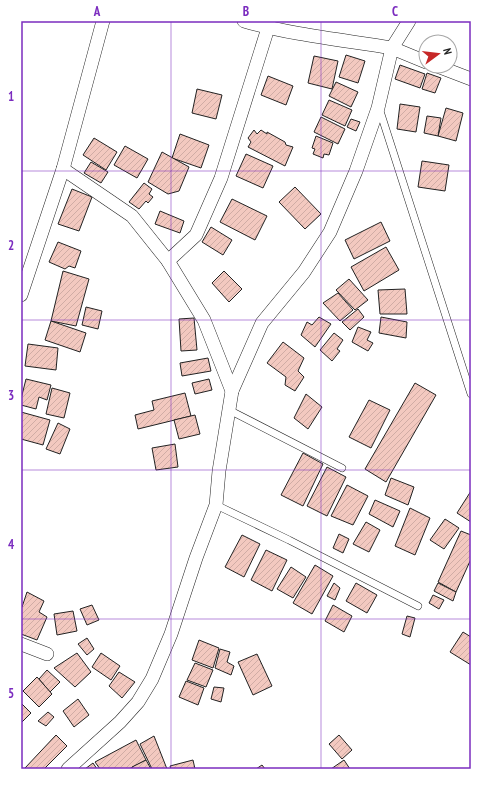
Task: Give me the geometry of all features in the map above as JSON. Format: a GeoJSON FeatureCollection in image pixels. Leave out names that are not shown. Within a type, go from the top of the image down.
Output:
{"type":"FeatureCollection","features":[{"type":"Feature","properties":{"kind":"street"},"geometry":{"type":"LineString","coordinates":[[21,295],[63,170],[103,21]]}},
{"type":"Feature","properties":{"kind":"street"},"geometry":{"type":"LineString","coordinates":[[244,21],[268,28],[392,48],[418,59]]}},
{"type":"Feature","properties":{"kind":"street"},"geometry":{"type":"LineString","coordinates":[[68,769],[120,722],[138,702],[152,680],[172,634],[196,558],[216,505],[219,470],[232,391],[262,323],[304,272],[330,232],[356,171],[378,108],[392,48],[409,21]]}},
{"type":"Feature","properties":{"kind":"street"},"geometry":{"type":"LineString","coordinates":[[168,261],[196,235],[215,192],[221,178],[268,28]]}},
{"type":"Feature","properties":{"kind":"street"},"geometry":{"type":"LineString","coordinates":[[458,74],[471,79]]}},
{"type":"Feature","properties":{"kind":"street"},"geometry":{"type":"LineString","coordinates":[[63,170],[132,216],[168,261],[204,320],[232,391]]}},
{"type":"Feature","properties":{"kind":"street"},"geometry":{"type":"LineString","coordinates":[[21,644],[48,654]]}},
{"type":"Feature","properties":{"kind":"lane"},"geometry":{"type":"LineString","coordinates":[[378,108],[471,394]]}},
{"type":"Feature","properties":{"kind":"lane"},"geometry":{"type":"LineString","coordinates":[[229,410],[342,468]]}},
{"type":"Feature","properties":{"kind":"lane"},"geometry":{"type":"LineString","coordinates":[[216,505],[289,540],[418,606]]}},
{"type":"Feature","properties":{"kind":"building"},"geometry":{"type":"Polygon","coordinates":[[[346,55],[365,61],[358,83],[339,77],[346,55]]]}},
{"type":"Feature","properties":{"kind":"building"},"geometry":{"type":"Polygon","coordinates":[[[314,56],[338,61],[332,89],[308,83],[314,56]]]}},
{"type":"Feature","properties":{"kind":"building"},"geometry":{"type":"Polygon","coordinates":[[[400,65],[418,71],[418,74],[425,74],[420,88],[395,79],[400,65]]]}},
{"type":"Feature","properties":{"kind":"building"},"geometry":{"type":"Polygon","coordinates":[[[427,74],[441,78],[435,93],[422,89],[427,74]]]}},
{"type":"Feature","properties":{"kind":"building"},"geometry":{"type":"Polygon","coordinates":[[[268,76],[293,86],[286,105],[261,95],[268,76]]]}},
{"type":"Feature","properties":{"kind":"building"},"geometry":{"type":"Polygon","coordinates":[[[336,82],[358,92],[351,107],[329,96],[336,82]]]}},
{"type":"Feature","properties":{"kind":"building"},"geometry":{"type":"Polygon","coordinates":[[[197,89],[222,95],[216,119],[192,113],[197,89]]]}},
{"type":"Feature","properties":{"kind":"building"},"geometry":{"type":"Polygon","coordinates":[[[329,100],[352,110],[345,126],[322,115],[329,100]]]}},
{"type":"Feature","properties":{"kind":"building"},"geometry":{"type":"Polygon","coordinates":[[[400,104],[420,107],[416,132],[397,129],[400,104]]]}},
{"type":"Feature","properties":{"kind":"building"},"geometry":{"type":"Polygon","coordinates":[[[446,108],[463,113],[456,141],[438,136],[446,108]]]}},
{"type":"Feature","properties":{"kind":"building"},"geometry":{"type":"Polygon","coordinates":[[[427,116],[441,118],[438,136],[424,133],[427,116]]]}},
{"type":"Feature","properties":{"kind":"building"},"geometry":{"type":"Polygon","coordinates":[[[321,117],[345,129],[338,144],[314,132],[321,117]]]}},
{"type":"Feature","properties":{"kind":"building"},"geometry":{"type":"Polygon","coordinates":[[[351,119],[360,122],[356,131],[347,127],[351,119]]]}},
{"type":"Feature","properties":{"kind":"building"},"geometry":{"type":"Polygon","coordinates":[[[254,130],[257,134],[261,130],[267,134],[267,132],[285,142],[286,145],[293,147],[285,166],[248,147],[251,142],[248,138],[254,130]]]}},
{"type":"Feature","properties":{"kind":"building"},"geometry":{"type":"Polygon","coordinates":[[[180,134],[209,145],[201,168],[172,158],[180,134]]]}},
{"type":"Feature","properties":{"kind":"building"},"geometry":{"type":"Polygon","coordinates":[[[316,136],[333,143],[329,155],[324,154],[323,158],[313,154],[315,149],[312,148],[316,136]]]}},
{"type":"Feature","properties":{"kind":"building"},"geometry":{"type":"Polygon","coordinates":[[[94,138],[117,152],[106,170],[83,155],[94,138]]]}},
{"type":"Feature","properties":{"kind":"building"},"geometry":{"type":"Polygon","coordinates":[[[125,146],[148,159],[137,178],[114,165],[125,146]]]}},
{"type":"Feature","properties":{"kind":"building"},"geometry":{"type":"Polygon","coordinates":[[[162,152],[189,167],[179,191],[168,194],[148,182],[162,152]]]}},
{"type":"Feature","properties":{"kind":"building"},"geometry":{"type":"Polygon","coordinates":[[[246,154],[273,166],[263,188],[236,176],[246,154]]]}},
{"type":"Feature","properties":{"kind":"building"},"geometry":{"type":"Polygon","coordinates":[[[422,161],[449,165],[445,191],[418,187],[422,161]]]}},
{"type":"Feature","properties":{"kind":"building"},"geometry":{"type":"Polygon","coordinates":[[[91,162],[108,172],[101,183],[84,173],[91,162]]]}},
{"type":"Feature","properties":{"kind":"building"},"geometry":{"type":"Polygon","coordinates":[[[144,183],[152,189],[149,194],[153,197],[148,203],[146,201],[139,209],[129,202],[144,183]]]}},
{"type":"Feature","properties":{"kind":"building"},"geometry":{"type":"Polygon","coordinates":[[[295,187],[321,214],[305,229],[279,202],[295,187]]]}},
{"type":"Feature","properties":{"kind":"building"},"geometry":{"type":"Polygon","coordinates":[[[72,189],[92,197],[79,231],[58,224],[72,189]]]}},
{"type":"Feature","properties":{"kind":"building"},"geometry":{"type":"Polygon","coordinates":[[[232,199],[267,216],[255,240],[220,222],[232,199]]]}},
{"type":"Feature","properties":{"kind":"building"},"geometry":{"type":"Polygon","coordinates":[[[160,211],[184,221],[180,233],[155,224],[160,211]]]}},
{"type":"Feature","properties":{"kind":"building"},"geometry":{"type":"Polygon","coordinates":[[[381,222],[390,241],[354,259],[345,240],[381,222]]]}},
{"type":"Feature","properties":{"kind":"building"},"geometry":{"type":"Polygon","coordinates":[[[211,227],[232,240],[223,255],[202,242],[211,227]]]}},
{"type":"Feature","properties":{"kind":"building"},"geometry":{"type":"Polygon","coordinates":[[[58,242],[81,251],[75,268],[69,266],[65,269],[49,262],[58,242]]]}},
{"type":"Feature","properties":{"kind":"building"},"geometry":{"type":"Polygon","coordinates":[[[386,247],[399,270],[364,291],[351,267],[386,247]]]}},
{"type":"Feature","properties":{"kind":"building"},"geometry":{"type":"Polygon","coordinates":[[[63,271],[89,279],[76,326],[51,321],[63,271]]]}},
{"type":"Feature","properties":{"kind":"building"},"geometry":{"type":"Polygon","coordinates":[[[224,271],[242,289],[229,302],[212,283],[224,271]]]}},
{"type":"Feature","properties":{"kind":"building"},"geometry":{"type":"Polygon","coordinates":[[[349,279],[368,300],[355,310],[336,290],[349,279]]]}},
{"type":"Feature","properties":{"kind":"building"},"geometry":{"type":"Polygon","coordinates":[[[405,289],[407,314],[380,314],[378,290],[405,289]]]}},
{"type":"Feature","properties":{"kind":"building"},"geometry":{"type":"Polygon","coordinates":[[[338,293],[353,310],[340,321],[323,303],[338,293]]]}},
{"type":"Feature","properties":{"kind":"building"},"geometry":{"type":"Polygon","coordinates":[[[86,307],[102,311],[98,329],[82,325],[86,307]]]}},
{"type":"Feature","properties":{"kind":"building"},"geometry":{"type":"Polygon","coordinates":[[[358,309],[364,317],[350,330],[342,322],[358,309]]]}},
{"type":"Feature","properties":{"kind":"building"},"geometry":{"type":"Polygon","coordinates":[[[319,317],[331,324],[315,347],[301,335],[307,322],[312,325],[319,317]]]}},
{"type":"Feature","properties":{"kind":"building"},"geometry":{"type":"Polygon","coordinates":[[[381,317],[407,322],[406,338],[379,333],[381,317]]]}},
{"type":"Feature","properties":{"kind":"building"},"geometry":{"type":"Polygon","coordinates":[[[194,318],[197,350],[181,351],[179,319],[194,318]]]}},
{"type":"Feature","properties":{"kind":"building"},"geometry":{"type":"Polygon","coordinates":[[[51,321],[86,333],[80,352],[45,340],[51,321]]]}},
{"type":"Feature","properties":{"kind":"building"},"geometry":{"type":"Polygon","coordinates":[[[358,327],[371,332],[367,340],[373,343],[368,351],[352,342],[358,327]]]}},
{"type":"Feature","properties":{"kind":"building"},"geometry":{"type":"Polygon","coordinates":[[[334,333],[343,340],[337,349],[340,351],[332,361],[320,350],[334,333]]]}},
{"type":"Feature","properties":{"kind":"building"},"geometry":{"type":"Polygon","coordinates":[[[283,342],[304,358],[298,371],[304,377],[295,391],[285,385],[286,377],[267,363],[283,342]]]}},
{"type":"Feature","properties":{"kind":"building"},"geometry":{"type":"Polygon","coordinates":[[[28,344],[58,348],[56,370],[25,366],[28,344]]]}},
{"type":"Feature","properties":{"kind":"building"},"geometry":{"type":"Polygon","coordinates":[[[208,358],[211,371],[182,376],[180,363],[208,358]]]}},
{"type":"Feature","properties":{"kind":"building"},"geometry":{"type":"Polygon","coordinates":[[[26,379],[51,385],[47,400],[39,397],[36,409],[21,405],[26,379]]]}},
{"type":"Feature","properties":{"kind":"building"},"geometry":{"type":"Polygon","coordinates":[[[209,379],[212,390],[195,394],[192,383],[209,379]]]}},
{"type":"Feature","properties":{"kind":"building"},"geometry":{"type":"Polygon","coordinates":[[[415,383],[436,395],[386,482],[365,469],[415,383]]]}},
{"type":"Feature","properties":{"kind":"building"},"geometry":{"type":"Polygon","coordinates":[[[52,388],[70,393],[64,418],[46,414],[52,388]]]}},
{"type":"Feature","properties":{"kind":"building"},"geometry":{"type":"Polygon","coordinates":[[[185,393],[191,416],[138,429],[135,415],[154,410],[152,401],[185,393]]]}},
{"type":"Feature","properties":{"kind":"building"},"geometry":{"type":"Polygon","coordinates":[[[306,394],[322,407],[308,429],[294,418],[306,394]]]}},
{"type":"Feature","properties":{"kind":"building"},"geometry":{"type":"Polygon","coordinates":[[[369,400],[390,410],[371,448],[349,437],[369,400]]]}},
{"type":"Feature","properties":{"kind":"building"},"geometry":{"type":"Polygon","coordinates":[[[21,412],[50,420],[43,445],[21,439],[21,412]]]}},
{"type":"Feature","properties":{"kind":"building"},"geometry":{"type":"Polygon","coordinates":[[[195,415],[200,434],[179,439],[174,420],[195,415]]]}},
{"type":"Feature","properties":{"kind":"building"},"geometry":{"type":"Polygon","coordinates":[[[58,423],[70,429],[60,454],[46,449],[58,423]]]}},
{"type":"Feature","properties":{"kind":"building"},"geometry":{"type":"Polygon","coordinates":[[[175,444],[178,467],[156,470],[152,448],[175,444]]]}},
{"type":"Feature","properties":{"kind":"building"},"geometry":{"type":"Polygon","coordinates":[[[303,453],[323,464],[303,506],[281,495],[303,453]]]}},
{"type":"Feature","properties":{"kind":"building"},"geometry":{"type":"Polygon","coordinates":[[[327,467],[346,477],[327,516],[307,506],[327,467]]]}},
{"type":"Feature","properties":{"kind":"building"},"geometry":{"type":"Polygon","coordinates":[[[391,478],[414,487],[408,505],[385,495],[391,478]]]}},
{"type":"Feature","properties":{"kind":"building"},"geometry":{"type":"Polygon","coordinates":[[[347,485],[368,496],[353,525],[331,516],[347,485]]]}},
{"type":"Feature","properties":{"kind":"building"},"geometry":{"type":"Polygon","coordinates":[[[471,491],[471,522],[457,513],[471,491]]]}},
{"type":"Feature","properties":{"kind":"building"},"geometry":{"type":"Polygon","coordinates":[[[375,500],[400,511],[393,527],[369,514],[375,500]]]}},
{"type":"Feature","properties":{"kind":"building"},"geometry":{"type":"Polygon","coordinates":[[[410,508],[430,518],[415,555],[395,546],[410,508]]]}},
{"type":"Feature","properties":{"kind":"building"},"geometry":{"type":"Polygon","coordinates":[[[445,519],[459,528],[444,549],[430,540],[445,519]]]}},
{"type":"Feature","properties":{"kind":"building"},"geometry":{"type":"Polygon","coordinates":[[[366,522],[380,530],[369,552],[353,544],[366,522]]]}},
{"type":"Feature","properties":{"kind":"building"},"geometry":{"type":"Polygon","coordinates":[[[461,531],[471,535],[471,559],[456,592],[438,582],[461,531]]]}},
{"type":"Feature","properties":{"kind":"building"},"geometry":{"type":"Polygon","coordinates":[[[339,534],[349,539],[343,553],[333,548],[339,534]]]}},
{"type":"Feature","properties":{"kind":"building"},"geometry":{"type":"Polygon","coordinates":[[[242,535],[260,544],[244,577],[225,567],[242,535]]]}},
{"type":"Feature","properties":{"kind":"building"},"geometry":{"type":"Polygon","coordinates":[[[266,550],[287,560],[272,591],[251,580],[266,550]]]}},
{"type":"Feature","properties":{"kind":"building"},"geometry":{"type":"Polygon","coordinates":[[[315,565],[333,576],[312,614],[293,603],[315,565]]]}},
{"type":"Feature","properties":{"kind":"building"},"geometry":{"type":"Polygon","coordinates":[[[291,567],[306,577],[293,598],[277,589],[291,567]]]}},
{"type":"Feature","properties":{"kind":"building"},"geometry":{"type":"Polygon","coordinates":[[[334,583],[340,588],[335,600],[327,596],[334,583]]]}},
{"type":"Feature","properties":{"kind":"building"},"geometry":{"type":"Polygon","coordinates":[[[356,583],[377,595],[367,613],[346,601],[356,583]]]}},
{"type":"Feature","properties":{"kind":"building"},"geometry":{"type":"Polygon","coordinates":[[[438,583],[456,592],[453,601],[434,591],[438,583]]]}},
{"type":"Feature","properties":{"kind":"building"},"geometry":{"type":"Polygon","coordinates":[[[27,592],[44,601],[39,612],[47,617],[37,640],[21,634],[21,606],[22,607],[27,592]]]}},
{"type":"Feature","properties":{"kind":"building"},"geometry":{"type":"Polygon","coordinates":[[[433,595],[444,600],[439,609],[429,603],[433,595]]]}},
{"type":"Feature","properties":{"kind":"building"},"geometry":{"type":"Polygon","coordinates":[[[92,605],[99,620],[87,625],[80,609],[92,605]]]}},
{"type":"Feature","properties":{"kind":"building"},"geometry":{"type":"Polygon","coordinates":[[[333,605],[352,616],[344,632],[325,621],[333,605]]]}},
{"type":"Feature","properties":{"kind":"building"},"geometry":{"type":"Polygon","coordinates":[[[73,611],[77,631],[57,635],[54,614],[73,611]]]}},
{"type":"Feature","properties":{"kind":"building"},"geometry":{"type":"Polygon","coordinates":[[[407,616],[415,618],[410,637],[402,634],[407,616]]]}},
{"type":"Feature","properties":{"kind":"building"},"geometry":{"type":"Polygon","coordinates":[[[463,632],[471,637],[471,665],[450,652],[463,632]]]}},
{"type":"Feature","properties":{"kind":"building"},"geometry":{"type":"Polygon","coordinates":[[[87,638],[94,649],[87,655],[78,644],[87,638]]]}},
{"type":"Feature","properties":{"kind":"building"},"geometry":{"type":"Polygon","coordinates":[[[199,640],[219,648],[213,668],[192,660],[199,640]]]}},
{"type":"Feature","properties":{"kind":"building"},"geometry":{"type":"Polygon","coordinates":[[[220,649],[230,652],[227,662],[234,666],[231,675],[215,668],[220,649]]]}},
{"type":"Feature","properties":{"kind":"building"},"geometry":{"type":"Polygon","coordinates":[[[77,653],[91,672],[75,687],[54,668],[77,653]]]}},
{"type":"Feature","properties":{"kind":"building"},"geometry":{"type":"Polygon","coordinates":[[[101,653],[120,666],[111,680],[92,667],[101,653]]]}},
{"type":"Feature","properties":{"kind":"building"},"geometry":{"type":"Polygon","coordinates":[[[257,654],[272,686],[253,695],[238,662],[257,654]]]}},
{"type":"Feature","properties":{"kind":"building"},"geometry":{"type":"Polygon","coordinates":[[[195,663],[213,670],[206,687],[187,680],[195,663]]]}},
{"type":"Feature","properties":{"kind":"building"},"geometry":{"type":"Polygon","coordinates":[[[47,670],[60,682],[50,692],[39,679],[47,670]]]}},
{"type":"Feature","properties":{"kind":"building"},"geometry":{"type":"Polygon","coordinates":[[[119,672],[135,682],[122,698],[109,686],[119,672]]]}},
{"type":"Feature","properties":{"kind":"building"},"geometry":{"type":"Polygon","coordinates":[[[37,677],[52,694],[39,707],[23,691],[37,677]]]}},
{"type":"Feature","properties":{"kind":"building"},"geometry":{"type":"Polygon","coordinates":[[[186,681],[204,688],[198,705],[179,697],[186,681]]]}},
{"type":"Feature","properties":{"kind":"building"},"geometry":{"type":"Polygon","coordinates":[[[214,687],[224,688],[221,702],[211,699],[214,687]]]}},
{"type":"Feature","properties":{"kind":"building"},"geometry":{"type":"Polygon","coordinates":[[[78,699],[89,715],[74,727],[63,711],[78,699]]]}},
{"type":"Feature","properties":{"kind":"building"},"geometry":{"type":"Polygon","coordinates":[[[21,703],[31,713],[21,723],[21,703]]]}},
{"type":"Feature","properties":{"kind":"building"},"geometry":{"type":"Polygon","coordinates":[[[48,712],[54,717],[46,726],[38,721],[48,712]]]}},
{"type":"Feature","properties":{"kind":"building"},"geometry":{"type":"Polygon","coordinates":[[[56,735],[67,746],[44,769],[25,768],[56,735]]]}},
{"type":"Feature","properties":{"kind":"building"},"geometry":{"type":"Polygon","coordinates":[[[339,735],[352,750],[342,759],[329,744],[339,735]]]}},
{"type":"Feature","properties":{"kind":"building"},"geometry":{"type":"Polygon","coordinates":[[[154,736],[167,769],[152,769],[140,744],[154,736]]]}},
{"type":"Feature","properties":{"kind":"building"},"geometry":{"type":"Polygon","coordinates":[[[136,740],[146,760],[129,769],[100,769],[95,762],[136,740]]]}},
{"type":"Feature","properties":{"kind":"building"},"geometry":{"type":"Polygon","coordinates":[[[146,760],[151,769],[133,769],[132,767],[146,760]]]}},
{"type":"Feature","properties":{"kind":"building"},"geometry":{"type":"Polygon","coordinates":[[[193,760],[195,769],[171,769],[170,766],[193,760]]]}},
{"type":"Feature","properties":{"kind":"building"},"geometry":{"type":"Polygon","coordinates":[[[344,760],[350,769],[331,769],[344,760]]]}},
{"type":"Feature","properties":{"kind":"building"},"geometry":{"type":"Polygon","coordinates":[[[93,763],[97,769],[85,769],[93,763]]]}},
{"type":"Feature","properties":{"kind":"building"},"geometry":{"type":"Polygon","coordinates":[[[262,765],[265,769],[256,769],[262,765]]]}}]}
